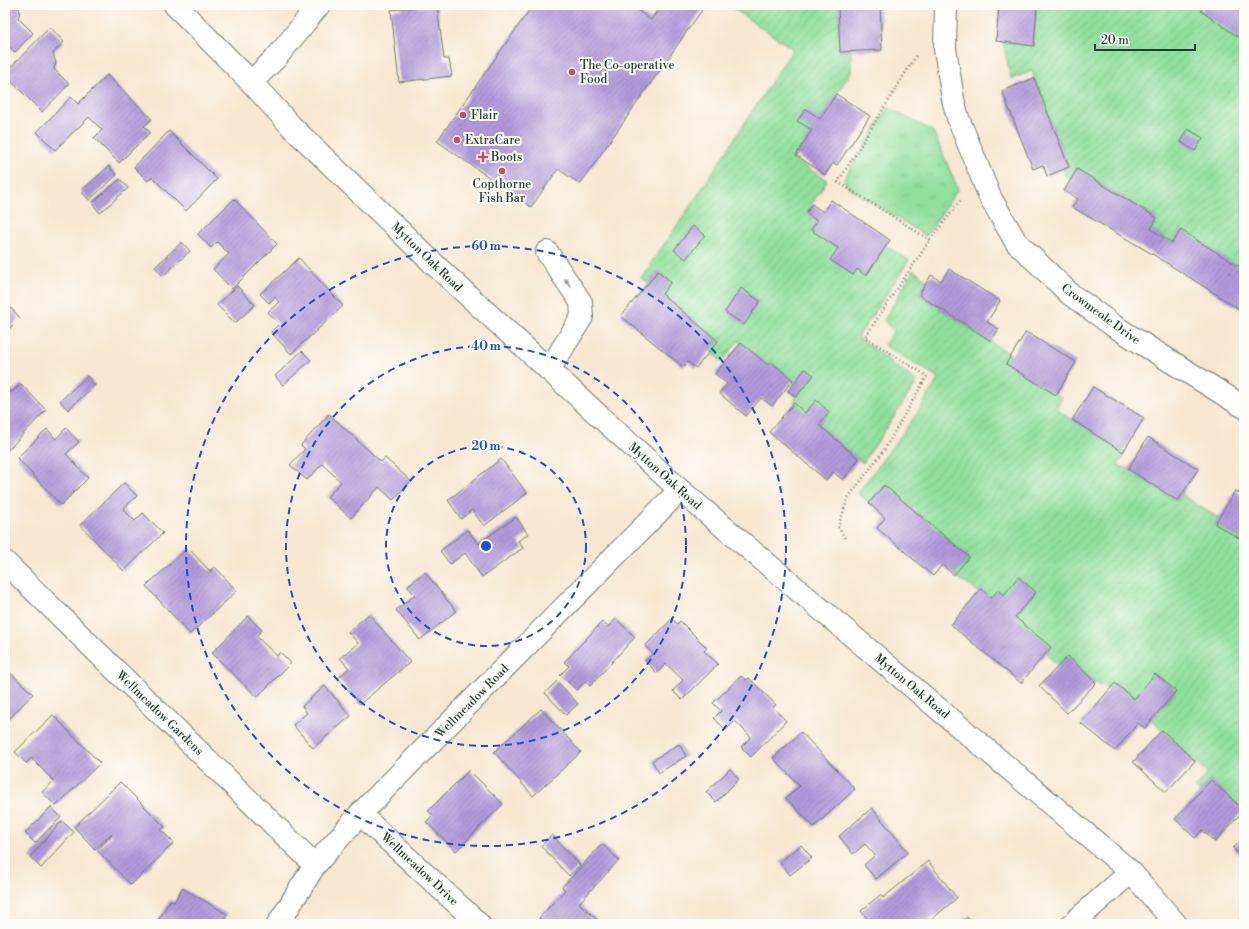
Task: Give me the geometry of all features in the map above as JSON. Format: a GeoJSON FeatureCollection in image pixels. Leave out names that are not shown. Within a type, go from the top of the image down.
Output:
{"type":"FeatureCollection","features":[{"type":"Feature","properties":{"kind":"street","name":"Mytton Oak Road"},"geometry":{"type":"LineString","coordinates":[[175,5],[251,82],[292,127],[437,267],[549,370],[680,490],[1131,872],[1176,924]]}},
{"type":"Feature","properties":{"kind":"street"},"geometry":{"type":"LineString","coordinates":[[251,82],[276,58],[319,5]]}},
{"type":"Feature","properties":{"kind":"street","name":"Crowmeole Drive"},"geometry":{"type":"LineString","coordinates":[[946,5],[945,48],[953,99],[958,118],[990,197],[1016,242],[1070,294],[1114,326],[1244,407]]}},
{"type":"Feature","properties":{"kind":"street"},"geometry":{"type":"LineString","coordinates":[[546,252],[581,302],[582,317],[549,370]]}},
{"type":"Feature","properties":{"kind":"street","name":"Wellmeadow Road"},"geometry":{"type":"LineString","coordinates":[[278,924],[315,865],[360,814],[680,490]]}},
{"type":"Feature","properties":{"kind":"street","name":"Wellmeadow Gardens"},"geometry":{"type":"LineString","coordinates":[[5,562],[315,865]]}},
{"type":"Feature","properties":{"kind":"street","name":"Wellmeadow Drive"},"geometry":{"type":"LineString","coordinates":[[360,814],[479,924]]}},
{"type":"Feature","properties":{"kind":"street"},"geometry":{"type":"LineString","coordinates":[[1072,924],[1131,872]]}},
{"type":"Feature","properties":{"kind":"path"},"geometry":{"type":"LineString","coordinates":[[917,54],[838,182],[930,240]]}},
{"type":"Feature","properties":{"kind":"path"},"geometry":{"type":"LineString","coordinates":[[845,538],[838,527],[848,498],[884,450],[927,376],[865,337],[930,240],[980,174]]}},
{"type":"Feature","properties":{"kind":"green space"},"geometry":{"type":"Polygon","coordinates":[[[728,5],[838,5],[840,51],[851,51],[851,72],[820,119],[798,121],[812,130],[793,160],[827,180],[812,204],[817,221],[811,231],[838,248],[853,274],[857,269],[866,276],[886,246],[909,260],[858,337],[917,382],[863,463],[819,425],[829,412],[816,401],[805,413],[794,403],[796,397],[814,375],[805,369],[795,382],[771,362],[768,365],[738,341],[722,362],[710,351],[718,341],[662,294],[671,282],[658,271],[648,283],[641,278],[692,204],[793,49],[728,5]]]}},
{"type":"Feature","properties":{"kind":"green space"},"geometry":{"type":"Polygon","coordinates":[[[1037,5],[1193,5],[1244,41],[1244,276],[1240,274],[1242,269],[1181,230],[1172,243],[1151,229],[1157,218],[1077,169],[1070,180],[1065,175],[1063,169],[1069,167],[1032,71],[1011,79],[1003,42],[1034,45],[1037,5]]]}},
{"type":"Feature","properties":{"kind":"green space"},"geometry":{"type":"Polygon","coordinates":[[[888,108],[933,131],[958,189],[926,236],[848,187],[844,179],[888,108]]]}},
{"type":"Feature","properties":{"kind":"green space"},"geometry":{"type":"Polygon","coordinates":[[[913,270],[927,280],[919,295],[1011,355],[1006,364],[1062,398],[1056,409],[1125,453],[1118,465],[1128,469],[1177,501],[1182,495],[1218,518],[1215,524],[1244,541],[1244,810],[1211,780],[1200,792],[1195,787],[1208,774],[1152,720],[1176,691],[1156,674],[1134,699],[1115,683],[1109,690],[1102,684],[1099,686],[1068,656],[1058,666],[1046,654],[1051,647],[1015,617],[1036,592],[1018,578],[1004,595],[998,590],[991,598],[981,589],[979,592],[954,575],[969,557],[885,485],[869,503],[858,493],[916,415],[939,378],[884,345],[894,331],[884,321],[913,270]]]}},
{"type":"Feature","properties":{"kind":"building"},"geometry":{"type":"Polygon","coordinates":[[[5,5],[18,5],[20,12],[18,18],[33,33],[15,52],[5,43],[5,5]]]}},
{"type":"Feature","properties":{"kind":"building"},"geometry":{"type":"Polygon","coordinates":[[[437,5],[444,59],[449,59],[452,76],[399,82],[391,10],[437,5]]]}},
{"type":"Feature","properties":{"kind":"building"},"geometry":{"type":"Polygon","coordinates":[[[533,5],[630,5],[651,20],[661,5],[702,5],[704,7],[580,184],[558,169],[531,207],[437,141],[533,5]]]}},
{"type":"Feature","properties":{"kind":"building"},"geometry":{"type":"Polygon","coordinates":[[[838,5],[880,5],[882,50],[840,52],[838,5]]]}},
{"type":"Feature","properties":{"kind":"building"},"geometry":{"type":"Polygon","coordinates":[[[999,5],[1037,5],[1034,46],[996,41],[999,5]]]}},
{"type":"Feature","properties":{"kind":"building"},"geometry":{"type":"Polygon","coordinates":[[[1205,5],[1244,5],[1244,41],[1201,11],[1205,5]]]}},
{"type":"Feature","properties":{"kind":"building"},"geometry":{"type":"Polygon","coordinates":[[[50,27],[64,42],[53,53],[56,63],[54,69],[69,84],[42,112],[5,75],[5,73],[50,27]]]}},
{"type":"Feature","properties":{"kind":"building"},"geometry":{"type":"Polygon","coordinates":[[[107,75],[152,119],[144,126],[150,132],[119,163],[94,138],[102,130],[89,117],[55,150],[37,132],[71,97],[78,104],[107,75]]]}},
{"type":"Feature","properties":{"kind":"building"},"geometry":{"type":"Polygon","coordinates":[[[1034,78],[1069,167],[1047,176],[1043,165],[1033,169],[1002,91],[1034,78]]]}},
{"type":"Feature","properties":{"kind":"building"},"geometry":{"type":"Polygon","coordinates":[[[836,94],[870,116],[837,165],[833,163],[825,175],[796,155],[812,130],[797,121],[806,109],[820,119],[836,94]]]}},
{"type":"Feature","properties":{"kind":"building"},"geometry":{"type":"Polygon","coordinates":[[[1188,129],[1203,138],[1195,151],[1181,142],[1188,129]]]}},
{"type":"Feature","properties":{"kind":"building"},"geometry":{"type":"Polygon","coordinates":[[[169,131],[217,179],[186,211],[152,177],[148,181],[134,167],[169,131]]]}},
{"type":"Feature","properties":{"kind":"building"},"geometry":{"type":"Polygon","coordinates":[[[109,166],[117,175],[89,200],[81,191],[109,166]]]}},
{"type":"Feature","properties":{"kind":"building"},"geometry":{"type":"Polygon","coordinates":[[[1077,169],[1157,218],[1151,229],[1172,243],[1181,230],[1243,269],[1240,274],[1244,276],[1244,312],[1154,255],[1072,207],[1078,199],[1064,191],[1077,169]]]}},
{"type":"Feature","properties":{"kind":"building"},"geometry":{"type":"Polygon","coordinates":[[[120,179],[128,188],[100,213],[92,203],[120,179]]]}},
{"type":"Feature","properties":{"kind":"building"},"geometry":{"type":"Polygon","coordinates":[[[234,199],[277,244],[232,289],[213,269],[229,254],[217,242],[211,248],[198,234],[234,199]]]}},
{"type":"Feature","properties":{"kind":"building"},"geometry":{"type":"Polygon","coordinates":[[[831,200],[890,240],[866,276],[857,269],[853,275],[830,260],[838,248],[811,230],[817,221],[806,213],[812,204],[823,212],[831,200]]]}},
{"type":"Feature","properties":{"kind":"building"},"geometry":{"type":"Polygon","coordinates":[[[693,226],[705,235],[686,259],[674,250],[693,226]]]}},
{"type":"Feature","properties":{"kind":"building"},"geometry":{"type":"Polygon","coordinates":[[[182,242],[190,251],[163,276],[155,267],[182,242]]]}},
{"type":"Feature","properties":{"kind":"building"},"geometry":{"type":"Polygon","coordinates":[[[299,258],[343,306],[291,354],[271,332],[279,324],[268,312],[279,302],[275,297],[269,303],[260,294],[299,258]]]}},
{"type":"Feature","properties":{"kind":"building"},"geometry":{"type":"Polygon","coordinates":[[[949,269],[1000,301],[987,322],[999,329],[991,341],[919,295],[931,275],[941,281],[949,269]]]}},
{"type":"Feature","properties":{"kind":"building"},"geometry":{"type":"Polygon","coordinates":[[[658,271],[671,282],[662,294],[718,341],[696,368],[688,362],[683,367],[621,316],[658,271]]]}},
{"type":"Feature","properties":{"kind":"building"},"geometry":{"type":"Polygon","coordinates":[[[237,286],[255,305],[235,323],[217,305],[237,286]]]}},
{"type":"Feature","properties":{"kind":"building"},"geometry":{"type":"Polygon","coordinates":[[[741,288],[760,301],[744,325],[725,312],[741,288]]]}},
{"type":"Feature","properties":{"kind":"building"},"geometry":{"type":"Polygon","coordinates":[[[11,308],[20,318],[5,333],[5,314],[11,308]]]}},
{"type":"Feature","properties":{"kind":"building"},"geometry":{"type":"Polygon","coordinates":[[[1026,332],[1076,362],[1056,395],[1006,364],[1026,332]]]}},
{"type":"Feature","properties":{"kind":"building"},"geometry":{"type":"Polygon","coordinates":[[[741,343],[768,365],[771,362],[793,380],[772,406],[761,398],[746,416],[719,393],[727,384],[715,374],[741,343]]]}},
{"type":"Feature","properties":{"kind":"building"},"geometry":{"type":"Polygon","coordinates":[[[302,351],[311,360],[283,385],[275,376],[302,351]]]}},
{"type":"Feature","properties":{"kind":"building"},"geometry":{"type":"Polygon","coordinates":[[[805,369],[814,375],[796,397],[788,391],[805,369]]]}},
{"type":"Feature","properties":{"kind":"building"},"geometry":{"type":"Polygon","coordinates":[[[87,376],[95,385],[68,410],[60,401],[87,376]]]}},
{"type":"Feature","properties":{"kind":"building"},"geometry":{"type":"Polygon","coordinates":[[[5,384],[12,392],[21,384],[46,410],[8,450],[5,447],[5,384]]]}},
{"type":"Feature","properties":{"kind":"building"},"geometry":{"type":"Polygon","coordinates":[[[1093,387],[1144,418],[1123,452],[1072,420],[1093,387]]]}},
{"type":"Feature","properties":{"kind":"building"},"geometry":{"type":"Polygon","coordinates":[[[816,400],[829,412],[819,425],[859,459],[843,480],[833,472],[826,480],[769,432],[794,403],[805,413],[816,400]]]}},
{"type":"Feature","properties":{"kind":"building"},"geometry":{"type":"Polygon","coordinates":[[[329,414],[381,462],[385,458],[411,481],[393,500],[379,487],[351,518],[327,497],[341,482],[322,464],[307,480],[290,465],[305,449],[301,445],[329,414]]]}},
{"type":"Feature","properties":{"kind":"building"},"geometry":{"type":"Polygon","coordinates":[[[66,428],[79,442],[66,454],[88,478],[61,505],[17,458],[47,429],[56,439],[66,428]]]}},
{"type":"Feature","properties":{"kind":"building"},"geometry":{"type":"Polygon","coordinates":[[[1148,437],[1198,469],[1178,501],[1128,469],[1148,437]]]}},
{"type":"Feature","properties":{"kind":"building"},"geometry":{"type":"Polygon","coordinates":[[[501,459],[527,493],[484,526],[472,510],[461,519],[448,500],[501,459]]]}},
{"type":"Feature","properties":{"kind":"building"},"geometry":{"type":"Polygon","coordinates":[[[124,483],[137,496],[123,509],[135,521],[143,513],[163,533],[124,571],[80,525],[124,483]]]}},
{"type":"Feature","properties":{"kind":"building"},"geometry":{"type":"Polygon","coordinates":[[[884,485],[969,557],[954,575],[942,565],[933,576],[877,528],[885,518],[869,503],[884,485]]]}},
{"type":"Feature","properties":{"kind":"building"},"geometry":{"type":"Polygon","coordinates":[[[1235,491],[1244,496],[1244,541],[1215,524],[1235,491]]]}},
{"type":"Feature","properties":{"kind":"building"},"geometry":{"type":"Polygon","coordinates":[[[516,517],[528,534],[518,541],[523,548],[482,577],[465,553],[450,564],[440,551],[468,530],[478,544],[516,517]]]}},
{"type":"Feature","properties":{"kind":"building"},"geometry":{"type":"Polygon","coordinates":[[[188,548],[210,571],[215,567],[237,591],[190,634],[146,586],[188,548]]]}},
{"type":"Feature","properties":{"kind":"building"},"geometry":{"type":"Polygon","coordinates":[[[425,572],[456,611],[420,640],[396,610],[415,595],[407,586],[425,572]]]}},
{"type":"Feature","properties":{"kind":"building"},"geometry":{"type":"Polygon","coordinates":[[[1018,577],[1036,592],[1015,617],[1051,647],[1021,683],[951,625],[981,589],[991,598],[998,590],[1004,595],[1018,577]]]}},
{"type":"Feature","properties":{"kind":"building"},"geometry":{"type":"Polygon","coordinates":[[[369,614],[410,662],[360,704],[338,678],[349,668],[340,658],[358,643],[348,632],[369,614]]]}},
{"type":"Feature","properties":{"kind":"building"},"geometry":{"type":"Polygon","coordinates":[[[248,616],[262,630],[256,636],[277,656],[280,652],[291,663],[257,697],[212,653],[248,616]]]}},
{"type":"Feature","properties":{"kind":"building"},"geometry":{"type":"Polygon","coordinates":[[[616,619],[635,637],[590,686],[585,681],[577,690],[560,675],[569,666],[564,662],[602,622],[608,627],[616,619]]]}},
{"type":"Feature","properties":{"kind":"building"},"geometry":{"type":"Polygon","coordinates":[[[672,619],[677,624],[680,621],[707,648],[704,651],[718,664],[682,700],[673,691],[683,680],[666,664],[657,673],[645,661],[653,654],[645,646],[672,619]]]}},
{"type":"Feature","properties":{"kind":"building"},"geometry":{"type":"Polygon","coordinates":[[[1068,656],[1096,683],[1067,713],[1039,686],[1068,656]]]}},
{"type":"Feature","properties":{"kind":"building"},"geometry":{"type":"Polygon","coordinates":[[[5,668],[33,694],[5,723],[5,668]]]}},
{"type":"Feature","properties":{"kind":"building"},"geometry":{"type":"Polygon","coordinates":[[[1155,674],[1176,691],[1145,728],[1138,723],[1115,751],[1081,723],[1115,683],[1134,699],[1155,674]]]}},
{"type":"Feature","properties":{"kind":"building"},"geometry":{"type":"Polygon","coordinates":[[[741,676],[746,680],[749,678],[776,705],[773,707],[786,721],[751,757],[741,747],[751,737],[735,721],[726,730],[714,718],[721,711],[713,703],[741,676]]]}},
{"type":"Feature","properties":{"kind":"building"},"geometry":{"type":"Polygon","coordinates":[[[557,681],[578,704],[566,715],[545,693],[557,681]]]}},
{"type":"Feature","properties":{"kind":"building"},"geometry":{"type":"Polygon","coordinates":[[[325,686],[351,716],[313,748],[293,725],[307,713],[302,706],[325,686]]]}},
{"type":"Feature","properties":{"kind":"building"},"geometry":{"type":"Polygon","coordinates":[[[541,709],[581,752],[533,796],[494,752],[541,709]]]}},
{"type":"Feature","properties":{"kind":"building"},"geometry":{"type":"Polygon","coordinates":[[[53,715],[100,763],[56,806],[42,792],[54,781],[31,758],[26,763],[15,752],[53,715]]]}},
{"type":"Feature","properties":{"kind":"building"},"geometry":{"type":"Polygon","coordinates":[[[1162,730],[1195,761],[1166,792],[1133,762],[1162,730]]]}},
{"type":"Feature","properties":{"kind":"building"},"geometry":{"type":"Polygon","coordinates":[[[801,732],[855,789],[814,827],[786,798],[800,786],[773,758],[801,732]]]}},
{"type":"Feature","properties":{"kind":"building"},"geometry":{"type":"Polygon","coordinates":[[[679,744],[686,756],[659,773],[652,761],[679,744]]]}},
{"type":"Feature","properties":{"kind":"building"},"geometry":{"type":"Polygon","coordinates":[[[730,769],[739,779],[716,802],[706,792],[730,769]]]}},
{"type":"Feature","properties":{"kind":"building"},"geometry":{"type":"Polygon","coordinates":[[[469,770],[503,804],[456,851],[426,822],[433,815],[428,811],[469,770]]]}},
{"type":"Feature","properties":{"kind":"building"},"geometry":{"type":"Polygon","coordinates":[[[1211,780],[1244,810],[1215,842],[1202,830],[1195,838],[1175,819],[1211,780]]]}},
{"type":"Feature","properties":{"kind":"building"},"geometry":{"type":"Polygon","coordinates":[[[120,782],[165,827],[161,830],[174,843],[131,885],[97,850],[112,835],[111,834],[95,849],[74,827],[120,782]]]}},
{"type":"Feature","properties":{"kind":"building"},"geometry":{"type":"Polygon","coordinates":[[[51,807],[61,817],[35,843],[25,833],[51,807]]]}},
{"type":"Feature","properties":{"kind":"building"},"geometry":{"type":"Polygon","coordinates":[[[872,808],[908,852],[876,879],[864,865],[875,855],[865,844],[853,854],[839,836],[872,808]]]}},
{"type":"Feature","properties":{"kind":"building"},"geometry":{"type":"Polygon","coordinates":[[[62,821],[74,832],[41,868],[30,857],[62,821]]]}},
{"type":"Feature","properties":{"kind":"building"},"geometry":{"type":"Polygon","coordinates":[[[552,835],[580,865],[569,876],[541,846],[552,835]]]}},
{"type":"Feature","properties":{"kind":"building"},"geometry":{"type":"Polygon","coordinates":[[[1244,838],[1244,859],[1233,848],[1244,838]]]}},
{"type":"Feature","properties":{"kind":"building"},"geometry":{"type":"Polygon","coordinates":[[[602,844],[619,860],[579,903],[602,924],[546,924],[539,918],[565,890],[562,887],[602,844]]]}},
{"type":"Feature","properties":{"kind":"building"},"geometry":{"type":"Polygon","coordinates":[[[801,845],[812,858],[790,875],[780,862],[801,845]]]}},
{"type":"Feature","properties":{"kind":"building"},"geometry":{"type":"Polygon","coordinates":[[[928,861],[957,898],[926,924],[896,924],[894,921],[890,924],[871,924],[861,911],[881,894],[883,898],[928,861]]]}},
{"type":"Feature","properties":{"kind":"building"},"geometry":{"type":"Polygon","coordinates":[[[182,888],[227,914],[222,924],[156,924],[170,900],[174,902],[182,888]]]}},
{"type":"Feature","properties":{"kind":"building"},"geometry":{"type":"Polygon","coordinates":[[[967,917],[973,924],[959,924],[967,917]]]}},
{"type":"Feature","properties":{"kind":"place","name":"The Co-operative Food"},"geometry":{"type":"Point","coordinates":[572,72]}},
{"type":"Feature","properties":{"kind":"place","name":"Flair"},"geometry":{"type":"Point","coordinates":[463,115]}},
{"type":"Feature","properties":{"kind":"place","name":"ExtraCare"},"geometry":{"type":"Point","coordinates":[457,140]}},
{"type":"Feature","properties":{"kind":"place","name":"Boots"},"geometry":{"type":"Point","coordinates":[483,157]}},
{"type":"Feature","properties":{"kind":"place","name":"Copthorne Fish Bar"},"geometry":{"type":"Point","coordinates":[502,171]}}]}
